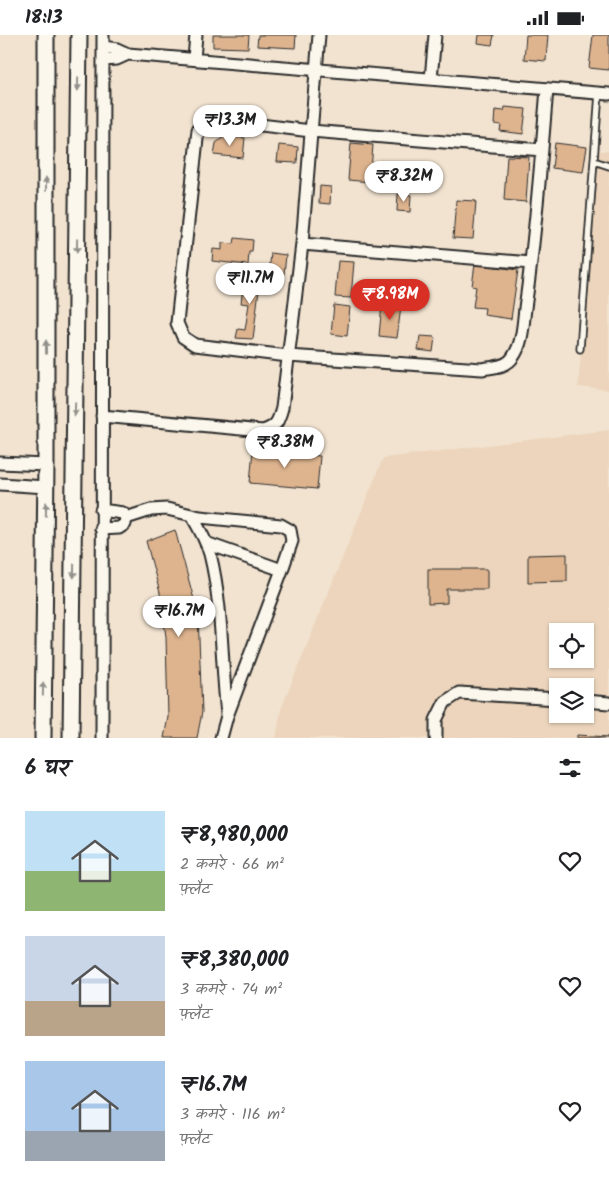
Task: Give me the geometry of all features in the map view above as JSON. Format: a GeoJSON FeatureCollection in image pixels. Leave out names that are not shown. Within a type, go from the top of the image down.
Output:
{"type":"FeatureCollection","features":[{"type":"Feature","properties":{"kind":"street"},"geometry":{"type":"LineString","coordinates":[[42,738],[46,487],[46,35]]}},
{"type":"Feature","properties":{"kind":"street"},"geometry":{"type":"LineString","coordinates":[[71,738],[79,35]]}},
{"type":"Feature","properties":{"kind":"street"},"geometry":{"type":"LineString","coordinates":[[102,738],[104,35]]}},
{"type":"Feature","properties":{"kind":"street"},"geometry":{"type":"LineString","coordinates":[[194,59],[196,35]]}},
{"type":"Feature","properties":{"kind":"street"},"geometry":{"type":"LineString","coordinates":[[102,416],[263,431],[272,428],[279,421],[302,244],[319,35]]}},
{"type":"Feature","properties":{"kind":"street"},"geometry":{"type":"LineString","coordinates":[[431,79],[435,35]]}},
{"type":"Feature","properties":{"kind":"street"},"geometry":{"type":"LineString","coordinates":[[103,47],[118,49],[128,54],[604,94]]}},
{"type":"Feature","properties":{"kind":"street"},"geometry":{"type":"LineString","coordinates":[[103,60],[116,59],[128,54]]}},
{"type":"Feature","properties":{"kind":"street"},"geometry":{"type":"LineString","coordinates":[[542,150],[311,131],[218,120],[202,121],[198,130],[177,323],[183,337],[195,345],[288,356],[482,369],[502,366],[513,358],[521,338],[531,263],[542,150],[547,89]]}},
{"type":"Feature","properties":{"kind":"street"},"geometry":{"type":"LineString","coordinates":[[302,244],[531,263]]}},
{"type":"Feature","properties":{"kind":"street"},"geometry":{"type":"LineString","coordinates":[[0,463],[46,465]]}},
{"type":"Feature","properties":{"kind":"street"},"geometry":{"type":"LineString","coordinates":[[0,484],[46,487]]}},
{"type":"Feature","properties":{"kind":"street"},"geometry":{"type":"LineString","coordinates":[[126,518],[151,510],[167,509],[192,516],[281,525],[287,527],[292,534],[292,541],[282,570],[220,738]]}},
{"type":"Feature","properties":{"kind":"street"},"geometry":{"type":"LineString","coordinates":[[102,510],[123,513],[126,518],[125,524],[119,528],[102,529]]}},
{"type":"Feature","properties":{"kind":"street"},"geometry":{"type":"LineString","coordinates":[[192,516],[206,543],[215,582],[227,716]]}},
{"type":"Feature","properties":{"kind":"street"},"geometry":{"type":"LineString","coordinates":[[206,543],[282,570]]}},
{"type":"Feature","properties":{"kind":"street"},"geometry":{"type":"LineString","coordinates":[[436,738],[436,720],[445,702],[459,693],[549,698]]}},
{"type":"Feature","properties":{"kind":"street"},"geometry":{"type":"LineString","coordinates":[[594,702],[609,703]]}},
{"type":"Feature","properties":{"kind":"lane"},"geometry":{"type":"LineString","coordinates":[[580,349],[594,161],[604,94]]}},
{"type":"Feature","properties":{"kind":"lane"},"geometry":{"type":"LineString","coordinates":[[594,161],[609,166]]}},
{"type":"Feature","properties":{"kind":"shaded area"},"geometry":{"type":"Polygon","coordinates":[[[599,151],[609,151],[609,390],[578,387],[599,151]]]}},
{"type":"Feature","properties":{"kind":"shaded area"},"geometry":{"type":"Polygon","coordinates":[[[609,430],[609,738],[276,738],[281,709],[383,458],[609,430]]]}},
{"type":"Feature","properties":{"kind":"building"},"geometry":{"type":"Polygon","coordinates":[[[213,35],[249,35],[248,48],[213,47],[213,35]]]}},
{"type":"Feature","properties":{"kind":"building"},"geometry":{"type":"Polygon","coordinates":[[[258,35],[296,35],[295,48],[257,46],[258,35]]]}},
{"type":"Feature","properties":{"kind":"building"},"geometry":{"type":"Polygon","coordinates":[[[479,35],[494,35],[492,45],[478,43],[479,35]]]}},
{"type":"Feature","properties":{"kind":"building"},"geometry":{"type":"Polygon","coordinates":[[[526,35],[548,35],[546,61],[524,59],[526,35]]]}},
{"type":"Feature","properties":{"kind":"building"},"geometry":{"type":"Polygon","coordinates":[[[593,35],[609,35],[609,70],[589,68],[593,35]]]}},
{"type":"Feature","properties":{"kind":"building"},"geometry":{"type":"Polygon","coordinates":[[[505,107],[526,109],[523,134],[500,131],[501,125],[494,124],[495,110],[504,111],[505,107]]]}},
{"type":"Feature","properties":{"kind":"building"},"geometry":{"type":"Polygon","coordinates":[[[226,135],[245,138],[243,158],[214,155],[216,143],[226,135]]]}},
{"type":"Feature","properties":{"kind":"building"},"geometry":{"type":"Polygon","coordinates":[[[351,143],[373,145],[370,182],[348,180],[351,143]]]}},
{"type":"Feature","properties":{"kind":"building"},"geometry":{"type":"Polygon","coordinates":[[[555,143],[587,147],[583,172],[552,168],[555,143]]]}},
{"type":"Feature","properties":{"kind":"building"},"geometry":{"type":"Polygon","coordinates":[[[279,145],[298,147],[297,163],[277,162],[279,145]]]}},
{"type":"Feature","properties":{"kind":"building"},"geometry":{"type":"Polygon","coordinates":[[[507,156],[529,157],[526,202],[504,200],[507,156]]]}},
{"type":"Feature","properties":{"kind":"building"},"geometry":{"type":"Polygon","coordinates":[[[320,186],[331,187],[330,204],[319,203],[320,186]]]}},
{"type":"Feature","properties":{"kind":"building"},"geometry":{"type":"Polygon","coordinates":[[[398,194],[411,195],[410,212],[397,211],[398,194]]]}},
{"type":"Feature","properties":{"kind":"building"},"geometry":{"type":"Polygon","coordinates":[[[456,200],[476,201],[473,239],[453,238],[456,200]]]}},
{"type":"Feature","properties":{"kind":"building"},"geometry":{"type":"Polygon","coordinates":[[[235,238],[253,240],[252,252],[249,252],[248,265],[212,261],[213,249],[222,250],[222,243],[234,244],[235,238]]]}},
{"type":"Feature","properties":{"kind":"building"},"geometry":{"type":"Polygon","coordinates":[[[271,253],[286,255],[284,274],[269,273],[271,253]]]}},
{"type":"Feature","properties":{"kind":"building"},"geometry":{"type":"Polygon","coordinates":[[[338,261],[354,262],[351,298],[335,297],[338,261]]]}},
{"type":"Feature","properties":{"kind":"building"},"geometry":{"type":"Polygon","coordinates":[[[475,264],[518,270],[511,319],[484,315],[485,308],[473,307],[476,287],[472,286],[475,264]]]}},
{"type":"Feature","properties":{"kind":"building"},"geometry":{"type":"Polygon","coordinates":[[[249,272],[261,273],[253,339],[236,338],[238,329],[245,330],[249,304],[241,303],[243,287],[247,288],[249,272]]]}},
{"type":"Feature","properties":{"kind":"building"},"geometry":{"type":"Polygon","coordinates":[[[382,304],[401,306],[397,338],[379,336],[382,304]]]}},
{"type":"Feature","properties":{"kind":"building"},"geometry":{"type":"Polygon","coordinates":[[[334,305],[350,307],[347,336],[331,334],[334,305]]]}},
{"type":"Feature","properties":{"kind":"building"},"geometry":{"type":"Polygon","coordinates":[[[420,336],[435,337],[433,352],[418,350],[420,336]]]}},
{"type":"Feature","properties":{"kind":"building"},"geometry":{"type":"Polygon","coordinates":[[[253,449],[320,456],[317,489],[250,483],[253,449]]]}},
{"type":"Feature","properties":{"kind":"building"},"geometry":{"type":"Polygon","coordinates":[[[175,530],[198,614],[202,712],[197,738],[164,738],[168,717],[166,637],[160,593],[146,541],[175,530]]]}},
{"type":"Feature","properties":{"kind":"building"},"geometry":{"type":"Polygon","coordinates":[[[567,554],[567,581],[528,582],[528,555],[567,554]]]}},
{"type":"Feature","properties":{"kind":"building"},"geometry":{"type":"Polygon","coordinates":[[[428,569],[487,569],[487,589],[447,589],[447,603],[428,604],[428,569]]]}},
{"type":"Feature","properties":{"kind":"building"},"geometry":{"type":"Polygon","coordinates":[[[577,735],[609,737],[609,738],[577,738],[577,735]]]}}]}
